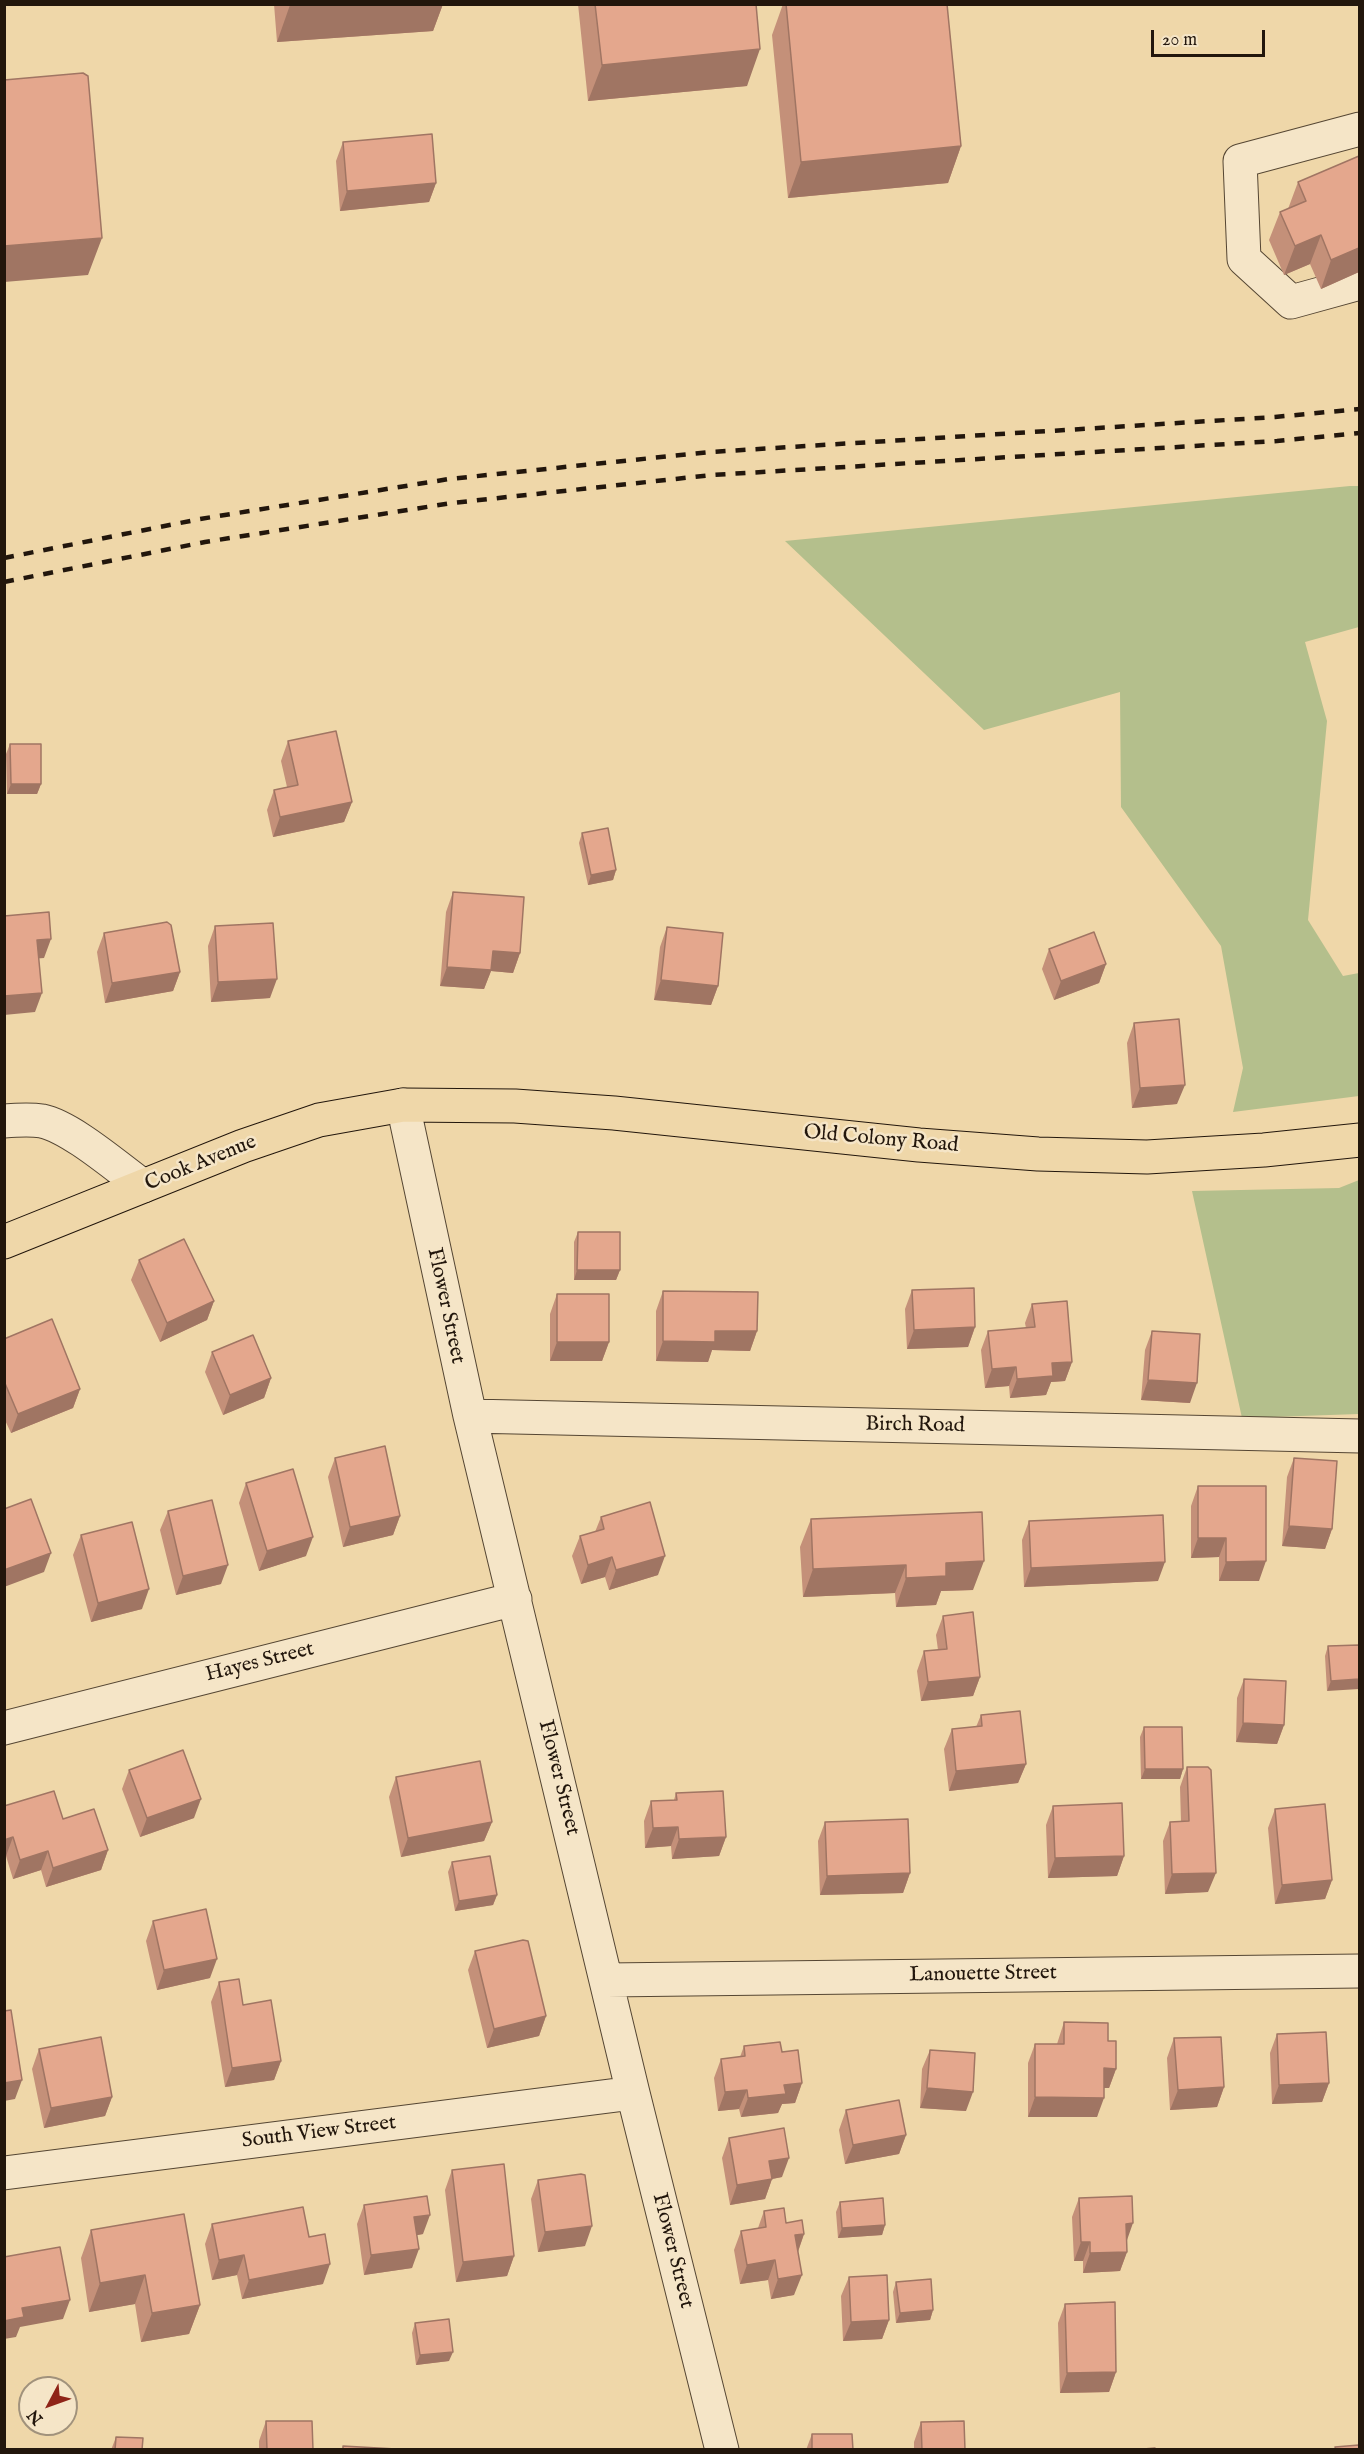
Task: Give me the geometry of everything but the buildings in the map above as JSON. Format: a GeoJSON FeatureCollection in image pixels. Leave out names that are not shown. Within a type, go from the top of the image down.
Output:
{"type":"FeatureCollection","features":[{"type":"Feature","properties":{"kind":"main road","name":"Old Colony Road"},"geometry":{"type":"LineString","coordinates":[[403,1105],[515,1106],[581,1111],[919,1145],[1038,1154],[1147,1157],[1263,1150],[1359,1140]]}},
{"type":"Feature","properties":{"kind":"main road","name":"Cook Avenue"},"geometry":{"type":"LineString","coordinates":[[4,1242],[243,1146],[319,1120],[403,1105]]}},
{"type":"Feature","properties":{"kind":"street"},"geometry":{"type":"LineString","coordinates":[[1359,129],[1240,161],[1244,259],[1291,302],[1359,283]]}},
{"type":"Feature","properties":{"kind":"street","name":"Flower Street"},"geometry":{"type":"LineString","coordinates":[[403,1105],[470,1416],[633,2093],[722,2450]]}},
{"type":"Feature","properties":{"kind":"street"},"geometry":{"type":"LineString","coordinates":[[4,1121],[43,1121],[59,1128],[84,1143],[143,1186]]}},
{"type":"Feature","properties":{"kind":"street","name":"Birch Road"},"geometry":{"type":"LineString","coordinates":[[470,1416],[1359,1436]]}},
{"type":"Feature","properties":{"kind":"street","name":"Hayes Street"},"geometry":{"type":"LineString","coordinates":[[4,1728],[515,1599]]}},
{"type":"Feature","properties":{"kind":"street","name":"Lanouette Street"},"geometry":{"type":"LineString","coordinates":[[607,1980],[1359,1971]]}},
{"type":"Feature","properties":{"kind":"street","name":"South View Street"},"geometry":{"type":"LineString","coordinates":[[4,2173],[633,2093]]}},
{"type":"Feature","properties":{"kind":"green space"},"geometry":{"type":"Polygon","coordinates":[[[1359,486],[1359,627],[1305,642],[1327,721],[1308,920],[1343,976],[1359,973],[1359,1096],[1233,1112],[1243,1068],[1221,946],[1121,807],[1120,692],[984,730],[785,541],[1359,486]]]}},
{"type":"Feature","properties":{"kind":"green space"},"geometry":{"type":"Polygon","coordinates":[[[1359,1180],[1359,1414],[1242,1418],[1192,1191],[1339,1188],[1359,1180]]]}},
{"type":"Feature","properties":{"kind":"railway"},"geometry":{"type":"LineString","coordinates":[[4,558],[200,519],[449,479],[710,452],[1275,417],[1360,409]]}},
{"type":"Feature","properties":{"kind":"railway"},"geometry":{"type":"LineString","coordinates":[[4,582],[205,542],[452,503],[712,475],[1277,441],[1360,433]]}}]}
